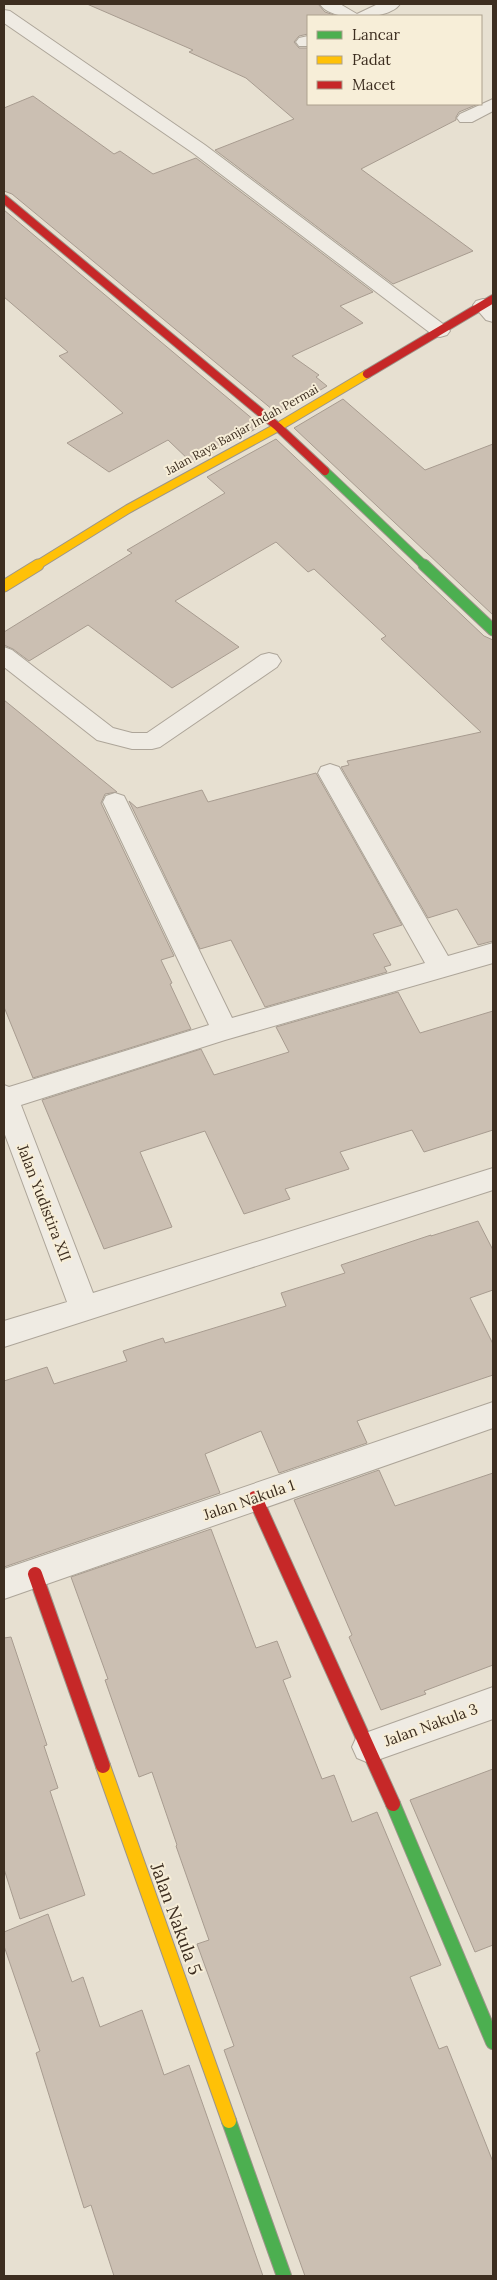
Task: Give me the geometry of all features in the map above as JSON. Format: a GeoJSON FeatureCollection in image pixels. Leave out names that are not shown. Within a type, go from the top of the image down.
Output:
{"type":"FeatureCollection","features":[{"type":"Feature","properties":{"kind":"street"},"geometry":{"type":"LineString","coordinates":[[328,4],[348,15]]}},
{"type":"Feature","properties":{"kind":"street"},"geometry":{"type":"LineString","coordinates":[[366,15],[392,4]]}},
{"type":"Feature","properties":{"kind":"street"},"geometry":{"type":"LineString","coordinates":[[4,15],[199,149],[440,331]]}},
{"type":"Feature","properties":{"kind":"street"},"geometry":{"type":"LineString","coordinates":[[466,118],[493,104]]}},
{"type":"Feature","properties":{"kind":"street"},"geometry":{"type":"LineString","coordinates":[[4,199],[278,427],[493,630]]}},
{"type":"Feature","properties":{"kind":"street","name":"Jalan Raya Banjar Indah Permai"},"geometry":{"type":"LineString","coordinates":[[4,586],[128,509],[278,427],[440,331],[490,306]]}},
{"type":"Feature","properties":{"kind":"street"},"geometry":{"type":"LineString","coordinates":[[4,655],[105,734],[132,741],[152,741],[269,661]]}},
{"type":"Feature","properties":{"kind":"street"},"geometry":{"type":"LineString","coordinates":[[330,773],[442,970]]}},
{"type":"Feature","properties":{"kind":"street"},"geometry":{"type":"LineString","coordinates":[[115,802],[224,1030]]}},
{"type":"Feature","properties":{"kind":"street"},"geometry":{"type":"LineString","coordinates":[[4,1098],[224,1030],[442,970],[493,953]]}},
{"type":"Feature","properties":{"kind":"street","name":"Jalan Yudistira XII"},"geometry":{"type":"LineString","coordinates":[[4,1098],[84,1309]]}},
{"type":"Feature","properties":{"kind":"street"},"geometry":{"type":"LineString","coordinates":[[4,1334],[493,1179]]}},
{"type":"Feature","properties":{"kind":"street","name":"Jalan Nakula 1"},"geometry":{"type":"LineString","coordinates":[[4,1584],[493,1415]]}},
{"type":"Feature","properties":{"kind":"street"},"geometry":{"type":"LineString","coordinates":[[255,1498],[484,1997],[493,2042]]}},
{"type":"Feature","properties":{"kind":"street","name":"Jalan Nakula 5"},"geometry":{"type":"LineString","coordinates":[[35,1574],[284,2276]]}},
{"type":"Feature","properties":{"kind":"street","name":"Jalan Nakula 3"},"geometry":{"type":"LineString","coordinates":[[369,1747],[493,1702]]}},
{"type":"Feature","properties":{"kind":"building"},"geometry":{"type":"Polygon","coordinates":[[[87,4],[318,4],[325,12],[334,15],[307,15],[307,34],[299,36],[294,42],[299,48],[307,48],[307,105],[476,105],[459,112],[456,120],[361,169],[473,251],[393,284],[215,150],[294,119],[246,78],[189,52],[193,50],[87,4]]]}},
{"type":"Feature","properties":{"kind":"building"},"geometry":{"type":"Polygon","coordinates":[[[33,96],[114,154],[120,151],[153,174],[196,158],[373,292],[340,306],[363,323],[292,356],[319,375],[316,377],[327,386],[279,415],[12,194],[4,191],[4,108],[33,96]]]}},
{"type":"Feature","properties":{"kind":"building"},"geometry":{"type":"Polygon","coordinates":[[[4,210],[261,426],[192,463],[168,440],[109,472],[67,443],[123,413],[59,356],[68,352],[4,297],[4,210]]]}},
{"type":"Feature","properties":{"kind":"building"},"geometry":{"type":"Polygon","coordinates":[[[343,399],[425,470],[493,444],[493,615],[294,428],[343,399]]]}},
{"type":"Feature","properties":{"kind":"building"},"geometry":{"type":"Polygon","coordinates":[[[276,439],[484,636],[493,640],[493,941],[478,945],[457,909],[428,918],[341,767],[349,765],[347,761],[481,732],[381,639],[386,636],[314,569],[308,572],[276,542],[175,601],[239,647],[172,688],[88,625],[29,661],[4,645],[4,632],[132,553],[127,550],[225,493],[207,477],[276,439]]]}},
{"type":"Feature","properties":{"kind":"building"},"geometry":{"type":"Polygon","coordinates":[[[4,700],[117,792],[105,794],[101,803],[174,956],[161,960],[191,1029],[33,1078],[4,1007],[4,700]]]}},
{"type":"Feature","properties":{"kind":"building"},"geometry":{"type":"Polygon","coordinates":[[[316,773],[402,925],[373,934],[391,965],[384,967],[387,972],[265,1007],[231,940],[200,949],[129,801],[137,808],[202,790],[208,802],[316,773]]]}},
{"type":"Feature","properties":{"kind":"building"},"geometry":{"type":"Polygon","coordinates":[[[398,992],[420,1033],[493,1011],[493,1130],[424,1152],[412,1130],[340,1152],[349,1169],[285,1189],[290,1199],[244,1214],[205,1131],[140,1152],[172,1227],[104,1249],[42,1100],[201,1049],[214,1075],[289,1052],[276,1027],[398,992]]]}},
{"type":"Feature","properties":{"kind":"building"},"geometry":{"type":"Polygon","coordinates":[[[478,1221],[493,1250],[493,1290],[470,1298],[493,1344],[493,1375],[357,1421],[367,1443],[279,1473],[261,1431],[205,1454],[220,1493],[4,1567],[4,1381],[47,1367],[54,1384],[127,1361],[123,1351],[163,1338],[165,1343],[286,1306],[281,1293],[345,1273],[341,1265],[478,1221]]]}},
{"type":"Feature","properties":{"kind":"building"},"geometry":{"type":"Polygon","coordinates":[[[379,1470],[395,1506],[493,1473],[493,1665],[424,1691],[426,1694],[381,1710],[349,1637],[352,1635],[294,1500],[379,1470]]]}},
{"type":"Feature","properties":{"kind":"building"},"geometry":{"type":"Polygon","coordinates":[[[211,1529],[256,1648],[277,1641],[291,1677],[283,1680],[322,1779],[334,1775],[352,1822],[377,1812],[441,1965],[410,1977],[439,2049],[447,2046],[493,2162],[493,2276],[305,2276],[224,2050],[234,2046],[197,1944],[209,1940],[152,1772],[139,1777],[105,1680],[108,1679],[71,1577],[211,1529]]]}},
{"type":"Feature","properties":{"kind":"building"},"geometry":{"type":"Polygon","coordinates":[[[11,1637],[47,1745],[44,1746],[58,1788],[50,1791],[85,1895],[20,1919],[4,1869],[4,1638],[11,1637]]]}},
{"type":"Feature","properties":{"kind":"building"},"geometry":{"type":"Polygon","coordinates":[[[493,1769],[493,1945],[475,1952],[410,1800],[493,1769]]]}},
{"type":"Feature","properties":{"kind":"building"},"geometry":{"type":"Polygon","coordinates":[[[48,1914],[72,1982],[83,1977],[100,2027],[142,2010],[164,2075],[189,2065],[263,2276],[114,2276],[91,2205],[84,2208],[36,2053],[40,2051],[4,1946],[4,1932],[48,1914]]]}},
{"type":"Feature","properties":{"kind":"traffic: fast"},"geometry":{"type":"LineString","coordinates":[[325,471],[493,630]]}},
{"type":"Feature","properties":{"kind":"traffic: fast"},"geometry":{"type":"LineString","coordinates":[[393,1804],[493,2042]]}},
{"type":"Feature","properties":{"kind":"traffic: fast"},"geometry":{"type":"LineString","coordinates":[[229,2121],[284,2276]]}},
{"type":"Feature","properties":{"kind":"traffic: slow"},"geometry":{"type":"LineString","coordinates":[[4,586],[128,509],[278,427],[367,374]]}},
{"type":"Feature","properties":{"kind":"traffic: slow"},"geometry":{"type":"LineString","coordinates":[[103,1766],[229,2121]]}},
{"type":"Feature","properties":{"kind":"traffic: jam"},"geometry":{"type":"LineString","coordinates":[[4,199],[278,427],[325,471]]}},
{"type":"Feature","properties":{"kind":"traffic: jam"},"geometry":{"type":"LineString","coordinates":[[367,374],[493,299]]}},
{"type":"Feature","properties":{"kind":"traffic: jam"},"geometry":{"type":"LineString","coordinates":[[255,1498],[393,1804]]}},
{"type":"Feature","properties":{"kind":"traffic: jam"},"geometry":{"type":"LineString","coordinates":[[35,1574],[103,1766]]}}]}
